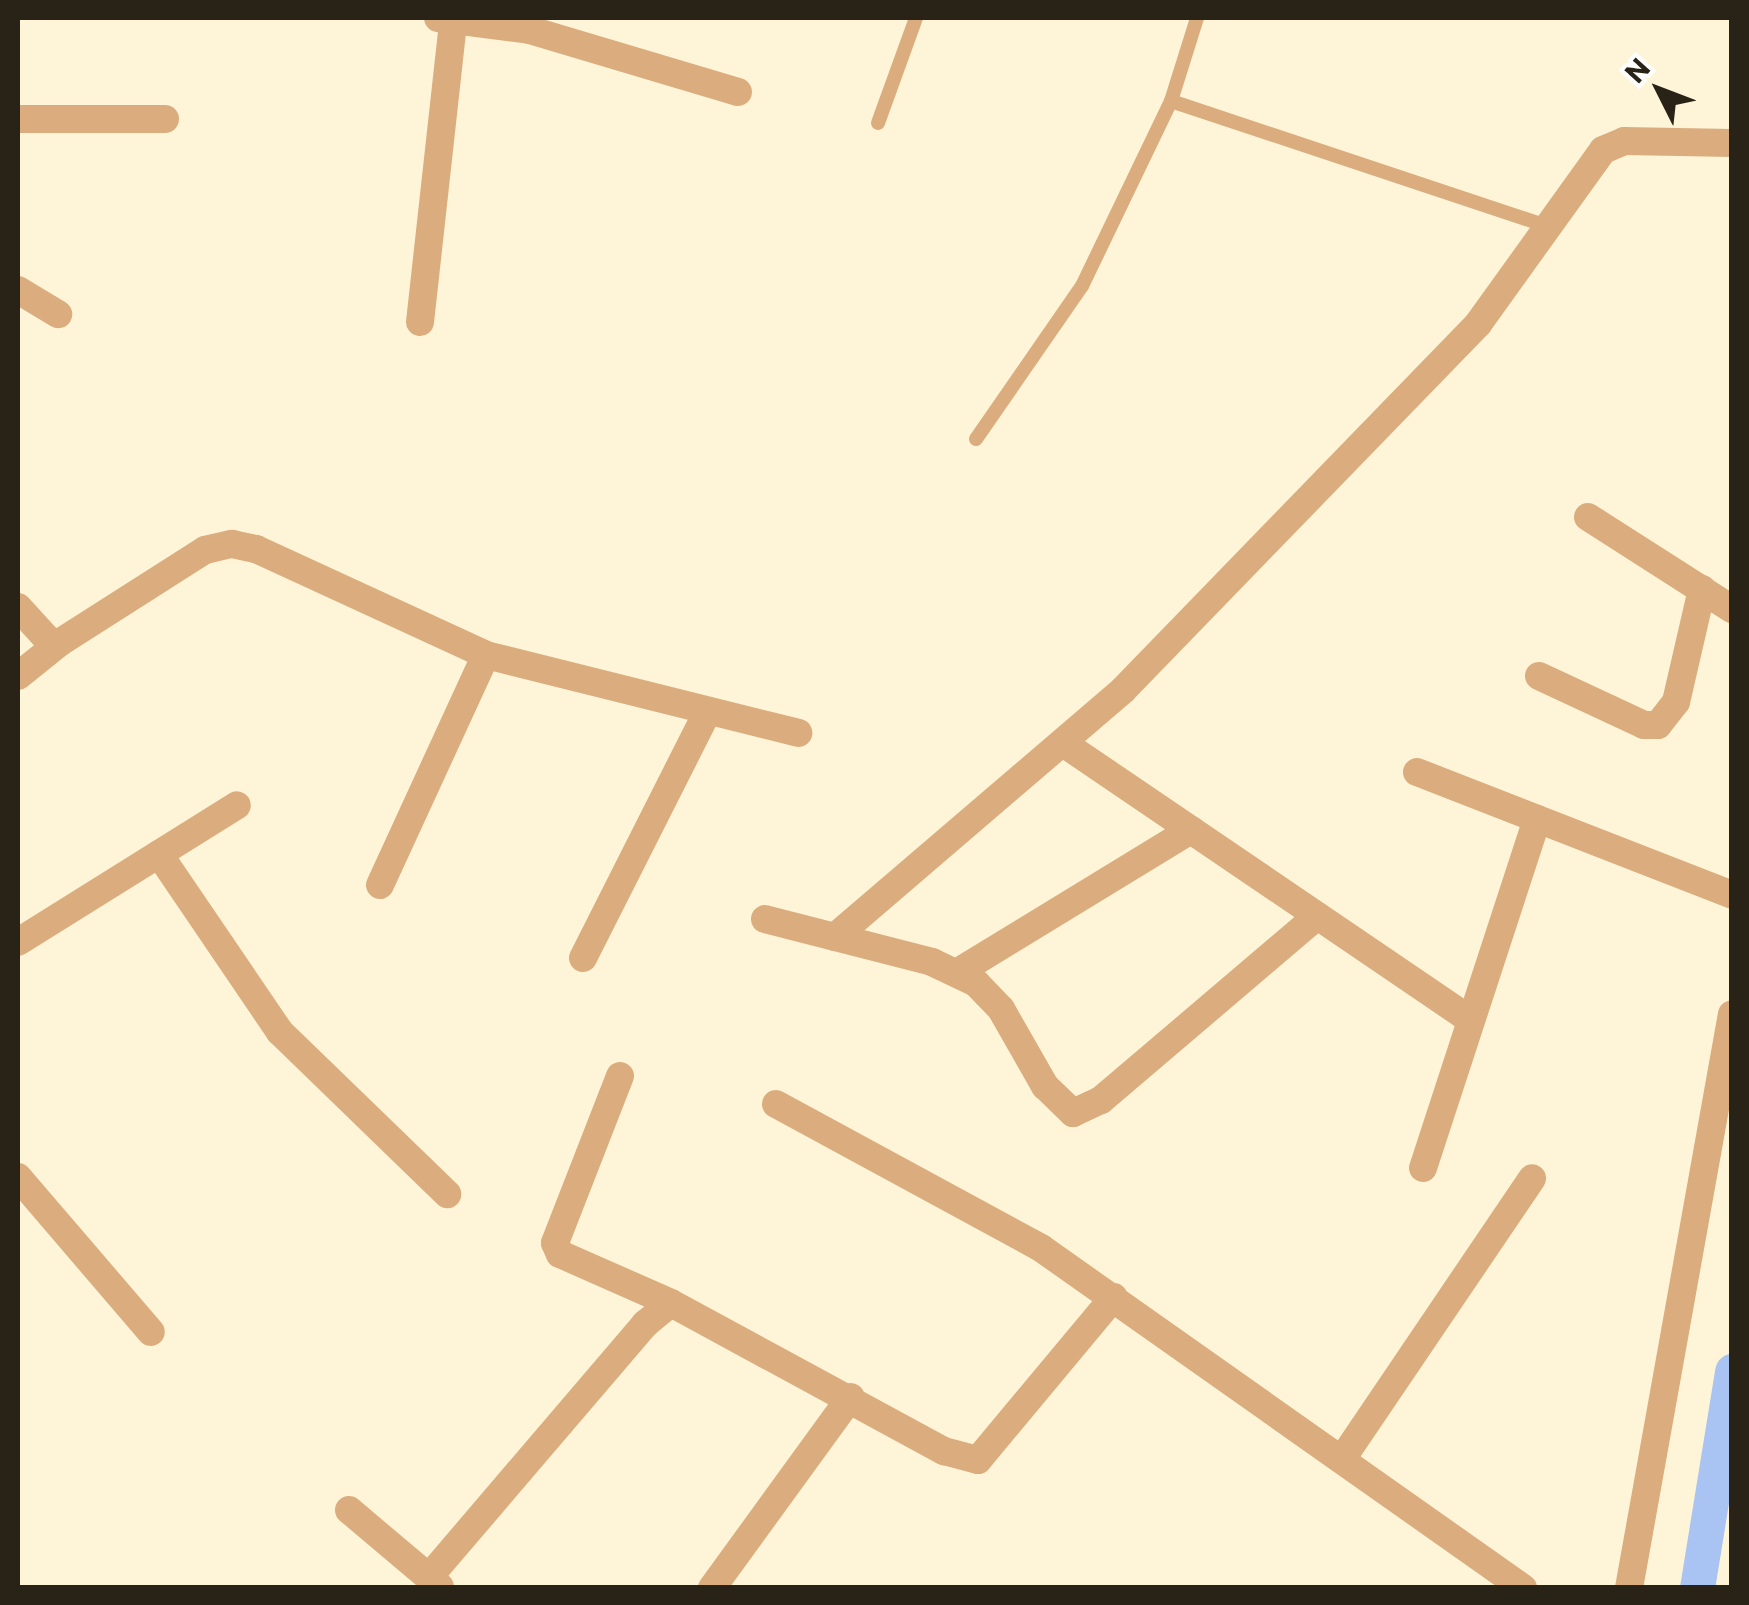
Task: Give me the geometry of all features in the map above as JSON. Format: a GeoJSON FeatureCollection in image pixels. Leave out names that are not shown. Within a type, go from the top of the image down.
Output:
{"type":"FeatureCollection","features":[{"type":"Feature","properties":{"kind":"street"},"geometry":{"type":"LineString","coordinates":[[420,322],[445,19],[530,24],[738,92]]}},
{"type":"Feature","properties":{"kind":"street"},"geometry":{"type":"LineString","coordinates":[[18,119],[165,118]]}},
{"type":"Feature","properties":{"kind":"street"},"geometry":{"type":"LineString","coordinates":[[835,938],[1123,690],[1442,362],[1551,227],[1602,150],[1624,141],[1732,143]]}},
{"type":"Feature","properties":{"kind":"street"},"geometry":{"type":"LineString","coordinates":[[18,290],[58,314]]}},
{"type":"Feature","properties":{"kind":"street"},"geometry":{"type":"LineString","coordinates":[[1588,516],[1732,609]]}},
{"type":"Feature","properties":{"kind":"street"},"geometry":{"type":"LineString","coordinates":[[18,676],[59,642],[204,550],[232,544],[486,655],[798,733]]}},
{"type":"Feature","properties":{"kind":"street"},"geometry":{"type":"LineString","coordinates":[[1539,676],[1644,726],[1658,725],[1676,702],[1702,589]]}},
{"type":"Feature","properties":{"kind":"street"},"geometry":{"type":"LineString","coordinates":[[18,607],[50,641],[59,642]]}},
{"type":"Feature","properties":{"kind":"street"},"geometry":{"type":"LineString","coordinates":[[380,885],[486,655]]}},
{"type":"Feature","properties":{"kind":"street"},"geometry":{"type":"LineString","coordinates":[[584,958],[708,711]]}},
{"type":"Feature","properties":{"kind":"street"},"geometry":{"type":"LineString","coordinates":[[1063,743],[1471,1020]]}},
{"type":"Feature","properties":{"kind":"street"},"geometry":{"type":"LineString","coordinates":[[1417,772],[1732,895]]}},
{"type":"Feature","properties":{"kind":"street"},"geometry":{"type":"LineString","coordinates":[[18,942],[237,805]]}},
{"type":"Feature","properties":{"kind":"street"},"geometry":{"type":"LineString","coordinates":[[1423,1168],[1538,819]]}},
{"type":"Feature","properties":{"kind":"street"},"geometry":{"type":"LineString","coordinates":[[958,972],[1191,830]]}},
{"type":"Feature","properties":{"kind":"street"},"geometry":{"type":"LineString","coordinates":[[159,854],[280,1032],[447,1194]]}},
{"type":"Feature","properties":{"kind":"street"},"geometry":{"type":"LineString","coordinates":[[765,920],[958,972],[1001,1010],[1045,1086],[1073,1113],[1102,1100],[1317,916]]}},
{"type":"Feature","properties":{"kind":"street"},"geometry":{"type":"LineString","coordinates":[[1629,1588],[1732,1014]]}},
{"type":"Feature","properties":{"kind":"street"},"geometry":{"type":"LineString","coordinates":[[620,1076],[555,1242],[560,1254],[671,1304],[851,1397],[944,1451],[978,1460],[1114,1297]]}},
{"type":"Feature","properties":{"kind":"street"},"geometry":{"type":"LineString","coordinates":[[776,1104],[1041,1248],[1523,1588]]}},
{"type":"Feature","properties":{"kind":"street"},"geometry":{"type":"LineString","coordinates":[[18,1177],[151,1332]]}},
{"type":"Feature","properties":{"kind":"street"},"geometry":{"type":"LineString","coordinates":[[1342,1459],[1532,1178]]}},
{"type":"Feature","properties":{"kind":"street"},"geometry":{"type":"LineString","coordinates":[[349,1510],[435,1582],[646,1324],[671,1304]]}},
{"type":"Feature","properties":{"kind":"street"},"geometry":{"type":"LineString","coordinates":[[712,1588],[851,1397]]}},
{"type":"Feature","properties":{"kind":"lane"},"geometry":{"type":"LineString","coordinates":[[878,123],[916,18]]}},
{"type":"Feature","properties":{"kind":"lane"},"geometry":{"type":"LineString","coordinates":[[976,439],[1082,286],[1171,100],[1197,18]]}},
{"type":"Feature","properties":{"kind":"lane"},"geometry":{"type":"LineString","coordinates":[[1171,100],[1551,227]]}},
{"type":"Feature","properties":{"kind":"waterway"},"geometry":{"type":"LineString","coordinates":[[1697,1588],[1732,1371]]}}]}
